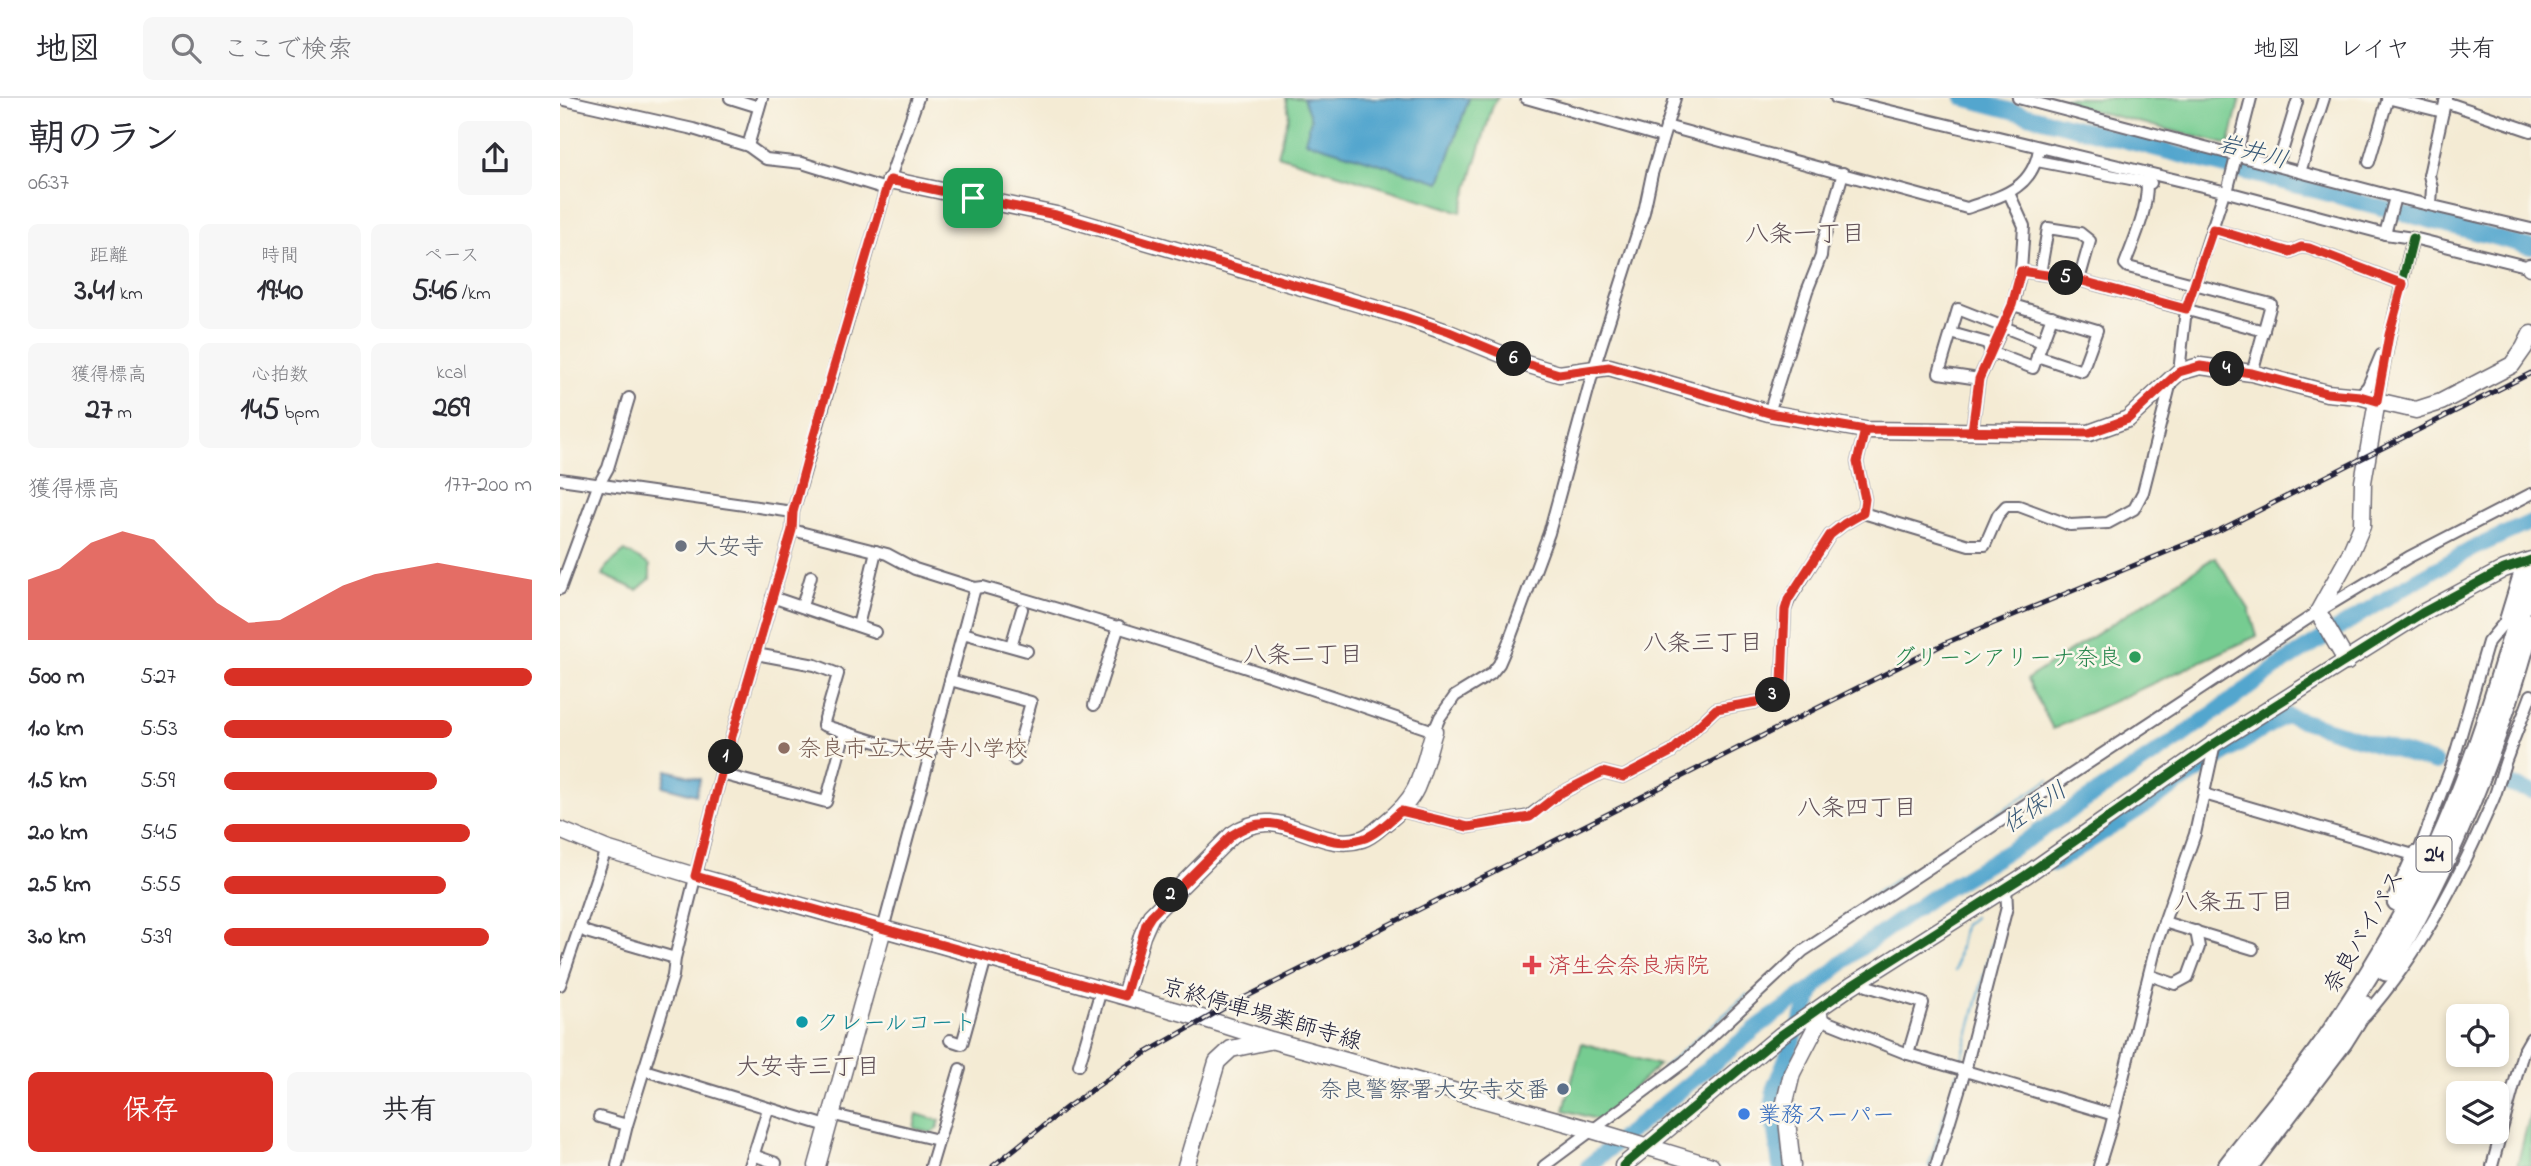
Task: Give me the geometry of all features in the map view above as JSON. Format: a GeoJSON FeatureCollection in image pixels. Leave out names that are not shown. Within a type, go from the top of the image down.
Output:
{"type":"FeatureCollection","features":[{"type":"Feature","properties":{"kind":"highway","name":"奈良バイパス"},"geometry":{"type":"LineString","coordinates":[[2248,1166],[2343,1041],[2416,922],[2451,849],[2499,728],[2525,629],[2528,566]]}},
{"type":"Feature","properties":{"kind":"highway","name":"奈良バイパス"},"geometry":{"type":"LineString","coordinates":[[2228,1166],[2312,1060],[2384,950],[2438,845],[2525,629]]}},
{"type":"Feature","properties":{"kind":"highway"},"geometry":{"type":"LineString","coordinates":[[2312,1060],[2398,898],[2417,856]]}},
{"type":"Feature","properties":{"kind":"street"},"geometry":{"type":"LineString","coordinates":[[730,98],[761,102],[748,146]]}},
{"type":"Feature","properties":{"kind":"street"},"geometry":{"type":"LineString","coordinates":[[617,1166],[673,976],[675,958],[721,774],[792,530],[793,512],[819,416],[888,185],[918,98]]}},
{"type":"Feature","properties":{"kind":"street"},"geometry":{"type":"LineString","coordinates":[[1526,98],[1843,173],[1967,208],[2009,193],[2022,182],[2037,161],[2039,149]]}},
{"type":"Feature","properties":{"kind":"street"},"geometry":{"type":"LineString","coordinates":[[1125,996],[1146,924],[1151,916],[1232,835],[1243,827],[1269,822],[1335,840],[1352,841],[1372,835],[1401,811],[1416,790],[1434,731],[1455,696],[1491,674],[1499,664],[1548,537],[1594,368],[1644,212],[1675,98]]}},
{"type":"Feature","properties":{"kind":"street"},"geometry":{"type":"LineString","coordinates":[[1836,98],[2530,267]]}},
{"type":"Feature","properties":{"kind":"street"},"geometry":{"type":"LineString","coordinates":[[2018,98],[2395,199],[2431,204],[2531,229]]}},
{"type":"Feature","properties":{"kind":"street"},"geometry":{"type":"LineString","coordinates":[[1401,811],[1468,827],[1530,817],[1559,794],[1603,772],[1623,777],[1671,752],[1716,709],[1768,700],[1782,683],[1785,610],[1788,600],[1830,535],[1863,513],[1969,545],[1985,545],[1998,515],[2006,506],[2019,506],[2070,525],[2108,523],[2134,509],[2143,492],[2175,375],[2186,309],[2226,191],[2251,98]]}},
{"type":"Feature","properties":{"kind":"street"},"geometry":{"type":"LineString","coordinates":[[2281,155],[2297,100],[2285,98]]}},
{"type":"Feature","properties":{"kind":"street"},"geometry":{"type":"LineString","coordinates":[[2369,162],[2388,98],[2445,104],[2531,131]]}},
{"type":"Feature","properties":{"kind":"street"},"geometry":{"type":"LineString","coordinates":[[560,99],[627,113],[748,146],[766,159],[802,163],[888,185],[1056,215],[1401,316],[1559,374],[1609,367],[1769,413],[1865,430],[2089,433],[2128,419],[2175,375],[2200,366],[2252,373],[2327,393],[2360,396],[2416,410],[2441,402],[2512,365],[2531,334]]}},
{"type":"Feature","properties":{"kind":"street"},"geometry":{"type":"LineString","coordinates":[[2300,172],[2321,99]]}},
{"type":"Feature","properties":{"kind":"street"},"geometry":{"type":"LineString","coordinates":[[2431,204],[2429,175],[2445,104]]}},
{"type":"Feature","properties":{"kind":"street"},"geometry":{"type":"LineString","coordinates":[[2037,161],[2147,183],[2174,180]]}},
{"type":"Feature","properties":{"kind":"street"},"geometry":{"type":"LineString","coordinates":[[1769,413],[1807,291],[1821,256],[1843,173]]}},
{"type":"Feature","properties":{"kind":"street"},"geometry":{"type":"LineString","coordinates":[[2147,183],[2144,216],[2125,264],[2128,267],[2271,304],[2252,373]]}},
{"type":"Feature","properties":{"kind":"street"},"geometry":{"type":"LineString","coordinates":[[1972,431],[1979,379],[2012,305],[2021,271],[2024,226],[2009,193]]}},
{"type":"Feature","properties":{"kind":"street"},"geometry":{"type":"LineString","coordinates":[[2386,232],[2395,199]]}},
{"type":"Feature","properties":{"kind":"street"},"geometry":{"type":"LineString","coordinates":[[2040,274],[2048,228],[2069,231],[2080,233],[2090,241],[2079,280]]}},
{"type":"Feature","properties":{"kind":"street"},"geometry":{"type":"LineString","coordinates":[[2213,229],[2290,252],[2301,247],[2309,248],[2403,284]]}},
{"type":"Feature","properties":{"kind":"street"},"geometry":{"type":"LineString","coordinates":[[2318,612],[2362,526],[2363,482],[2377,401],[2389,335],[2413,238]]}},
{"type":"Feature","properties":{"kind":"street"},"geometry":{"type":"LineString","coordinates":[[2021,271],[2079,280],[2264,331]]}},
{"type":"Feature","properties":{"kind":"street"},"geometry":{"type":"LineString","coordinates":[[2012,305],[2097,330],[2082,371],[2038,356]]}},
{"type":"Feature","properties":{"kind":"street"},"geometry":{"type":"LineString","coordinates":[[1979,379],[1939,373],[1958,309],[2042,342]]}},
{"type":"Feature","properties":{"kind":"street"},"geometry":{"type":"LineString","coordinates":[[1951,334],[1987,343],[1992,352],[2033,368],[2052,316]]}},
{"type":"Feature","properties":{"kind":"street"},"geometry":{"type":"LineString","coordinates":[[2360,396],[2368,386],[2389,335]]}},
{"type":"Feature","properties":{"kind":"street"},"geometry":{"type":"LineString","coordinates":[[560,589],[598,486],[608,468],[629,398]]}},
{"type":"Feature","properties":{"kind":"street"},"geometry":{"type":"LineString","coordinates":[[1863,513],[1865,499],[1857,462],[1865,430]]}},
{"type":"Feature","properties":{"kind":"street"},"geometry":{"type":"LineString","coordinates":[[560,479],[793,512]]}},
{"type":"Feature","properties":{"kind":"street"},"geometry":{"type":"LineString","coordinates":[[1544,1166],[1595,1131],[1684,1062],[1803,951],[2318,612],[2409,557],[2531,495]]}},
{"type":"Feature","properties":{"kind":"street"},"geometry":{"type":"LineString","coordinates":[[792,530],[887,554],[915,569],[975,588],[984,587],[1119,626],[1182,649],[1324,692],[1434,731]]}},
{"type":"Feature","properties":{"kind":"street"},"geometry":{"type":"LineString","coordinates":[[858,626],[876,551]]}},
{"type":"Feature","properties":{"kind":"street"},"geometry":{"type":"LineString","coordinates":[[1623,1166],[1643,1146],[1781,1035],[1819,1015],[1863,979],[2006,887],[2215,743],[2422,613],[2504,569],[2528,566],[2504,623],[2488,642],[2458,763],[2417,856],[2204,794]]}},
{"type":"Feature","properties":{"kind":"street"},"geometry":{"type":"LineString","coordinates":[[802,606],[811,576]]}},
{"type":"Feature","properties":{"kind":"street"},"geometry":{"type":"LineString","coordinates":[[817,1166],[975,588]]}},
{"type":"Feature","properties":{"kind":"street"},"geometry":{"type":"LineString","coordinates":[[772,597],[876,632]]}},
{"type":"Feature","properties":{"kind":"street"},"geometry":{"type":"LineString","coordinates":[[1011,646],[1022,609]]}},
{"type":"Feature","properties":{"kind":"street"},"geometry":{"type":"LineString","coordinates":[[2318,612],[2347,661]]}},
{"type":"Feature","properties":{"kind":"street"},"geometry":{"type":"LineString","coordinates":[[1094,705],[1119,626]]}},
{"type":"Feature","properties":{"kind":"street"},"geometry":{"type":"LineString","coordinates":[[963,633],[1027,651]]}},
{"type":"Feature","properties":{"kind":"street"},"geometry":{"type":"LineString","coordinates":[[756,654],[815,665],[838,674],[823,725],[880,741],[897,750],[929,755]]}},
{"type":"Feature","properties":{"kind":"street"},"geometry":{"type":"LineString","coordinates":[[950,680],[1031,702],[1015,760]]}},
{"type":"Feature","properties":{"kind":"street"},"geometry":{"type":"LineString","coordinates":[[2343,1041],[2376,1003],[2421,941],[2457,875],[2494,797],[2496,774],[2531,695]]}},
{"type":"Feature","properties":{"kind":"street"},"geometry":{"type":"LineString","coordinates":[[721,774],[827,802],[845,732]]}},
{"type":"Feature","properties":{"kind":"street"},"geometry":{"type":"LineString","coordinates":[[2099,1166],[2164,922],[2195,834],[2215,743]]}},
{"type":"Feature","properties":{"kind":"street","name":"京終停車場薬師寺線"},"geometry":{"type":"LineString","coordinates":[[560,830],[606,849],[695,876],[1125,996],[1711,1166]]}},
{"type":"Feature","properties":{"kind":"street"},"geometry":{"type":"LineString","coordinates":[[560,985],[606,849]]}},
{"type":"Feature","properties":{"kind":"street"},"geometry":{"type":"LineString","coordinates":[[1936,1166],[1965,1071],[2007,907],[2006,887]]}},
{"type":"Feature","properties":{"kind":"street"},"geometry":{"type":"LineString","coordinates":[[2164,922],[2253,948]]}},
{"type":"Feature","properties":{"kind":"street"},"geometry":{"type":"LineString","coordinates":[[580,927],[586,932],[675,958]]}},
{"type":"Feature","properties":{"kind":"street"},"geometry":{"type":"LineString","coordinates":[[2149,975],[2175,984],[2188,977],[2199,947],[2196,931]]}},
{"type":"Feature","properties":{"kind":"street"},"geometry":{"type":"LineString","coordinates":[[950,1041],[962,1044],[986,958]]}},
{"type":"Feature","properties":{"kind":"street"},"geometry":{"type":"LineString","coordinates":[[1863,979],[1867,986],[1923,1003],[1908,1054]]}},
{"type":"Feature","properties":{"kind":"street"},"geometry":{"type":"LineString","coordinates":[[1079,1065],[1101,990]]}},
{"type":"Feature","properties":{"kind":"street"},"geometry":{"type":"LineString","coordinates":[[1819,1015],[1908,1054],[2114,1115]]}},
{"type":"Feature","properties":{"kind":"street"},"geometry":{"type":"LineString","coordinates":[[1792,1166],[1785,1102],[1792,1073],[1819,1015]]}},
{"type":"Feature","properties":{"kind":"street"},"geometry":{"type":"LineString","coordinates":[[2492,1166],[2523,1052],[2531,1038]]}},
{"type":"Feature","properties":{"kind":"street"},"geometry":{"type":"LineString","coordinates":[[1186,1166],[1217,1062],[1231,1049],[1271,1040]]}},
{"type":"Feature","properties":{"kind":"street"},"geometry":{"type":"LineString","coordinates":[[931,1166],[960,1069]]}},
{"type":"Feature","properties":{"kind":"street"},"geometry":{"type":"LineString","coordinates":[[644,1070],[768,1109],[938,1140]]}},
{"type":"Feature","properties":{"kind":"street"},"geometry":{"type":"LineString","coordinates":[[768,1109],[751,1161],[776,1163]]}},
{"type":"Feature","properties":{"kind":"street"},"geometry":{"type":"LineString","coordinates":[[599,1117],[627,1125]]}},
{"type":"Feature","properties":{"kind":"green space"},"geometry":{"type":"Polygon","coordinates":[[[1286,98],[1303,98],[1311,119],[1440,182],[1469,98],[1498,98],[1493,105],[1461,212],[1278,155],[1289,114],[1286,98]]]}},
{"type":"Feature","properties":{"kind":"green space"},"geometry":{"type":"Polygon","coordinates":[[[2043,98],[2240,98],[2229,145],[2043,98]]]}},
{"type":"Feature","properties":{"kind":"green space"},"geometry":{"type":"Polygon","coordinates":[[[625,551],[650,565],[650,579],[637,590],[603,575],[607,566],[625,551]]]}},
{"type":"Feature","properties":{"kind":"green space","name":"グリーンアリーナ奈良"},"geometry":{"type":"Polygon","coordinates":[[[2215,557],[2249,609],[2257,636],[2053,729],[2027,679],[2215,557]]]}},
{"type":"Feature","properties":{"kind":"green space"},"geometry":{"type":"Polygon","coordinates":[[[1582,1043],[1659,1065],[1599,1120],[1564,1110],[1582,1043]]]}},
{"type":"Feature","properties":{"kind":"green space"},"geometry":{"type":"Polygon","coordinates":[[[2531,1110],[2531,1166],[2517,1166],[2531,1110]]]}},
{"type":"Feature","properties":{"kind":"green space"},"geometry":{"type":"Polygon","coordinates":[[[917,1114],[940,1121],[937,1129],[931,1133],[914,1128],[917,1114]]]}},
{"type":"Feature","properties":{"kind":"water"},"geometry":{"type":"Polygon","coordinates":[[[1303,98],[1469,98],[1440,182],[1305,141],[1311,119],[1303,98]]]}},
{"type":"Feature","properties":{"kind":"water"},"geometry":{"type":"Polygon","coordinates":[[[667,770],[700,779],[696,795],[663,786],[667,770]]]}},
{"type":"Feature","properties":{"kind":"waterway","name":"岩井川"},"geometry":{"type":"LineString","coordinates":[[1963,98],[2531,247]]}},
{"type":"Feature","properties":{"kind":"waterway","name":"佐保川"},"geometry":{"type":"LineString","coordinates":[[1588,1166],[1763,1023],[1815,987],[1855,952],[1931,898],[2025,841],[2182,736],[2280,665],[2401,589],[2472,549],[2531,522]]}},
{"type":"Feature","properties":{"kind":"waterway"},"geometry":{"type":"LineString","coordinates":[[2054,864],[2285,715],[2435,763]]}},
{"type":"Feature","properties":{"kind":"waterway"},"geometry":{"type":"LineString","coordinates":[[1842,919],[1879,891],[2049,780]]}},
{"type":"Feature","properties":{"kind":"waterway"},"geometry":{"type":"LineString","coordinates":[[2510,785],[2531,791]]}},
{"type":"Feature","properties":{"kind":"waterway"},"geometry":{"type":"LineString","coordinates":[[1955,971],[1964,925],[1974,917]]}},
{"type":"Feature","properties":{"kind":"waterway"},"geometry":{"type":"LineString","coordinates":[[1960,1066],[1994,937]]}},
{"type":"Feature","properties":{"kind":"waterway"},"geometry":{"type":"LineString","coordinates":[[1780,1166],[1772,1112],[1774,1088],[1815,987]]}},
{"type":"Feature","properties":{"kind":"waterway"},"geometry":{"type":"LineString","coordinates":[[1663,1068],[1748,994]]}},
{"type":"Feature","properties":{"kind":"waterway"},"geometry":{"type":"LineString","coordinates":[[1929,1166],[1958,1072]]}},
{"type":"Feature","properties":{"kind":"railway"},"geometry":{"type":"LineString","coordinates":[[993,1166],[1067,1107],[1144,1054],[1226,1007],[1948,642],[2220,530],[2531,373]]}},
{"type":"Feature","properties":{"kind":"cycle path"},"geometry":{"type":"LineString","coordinates":[[890,180],[1056,215],[1401,316],[1559,374],[1609,367],[1769,413],[1865,430],[2089,433],[2128,419],[2179,372],[2200,366],[2252,373],[2327,393],[2377,401],[2413,238]]}},
{"type":"Feature","properties":{"kind":"cycle path"},"geometry":{"type":"LineString","coordinates":[[1623,1166],[1781,1035],[1851,986],[2026,875],[2215,743],[2422,613],[2504,569],[2531,560]]}},
{"type":"Feature","properties":{"kind":"place","name":"大安寺"},"geometry":{"type":"Point","coordinates":[681,546]}},
{"type":"Feature","properties":{"kind":"place","name":"グリーンアリーナ奈良"},"geometry":{"type":"Point","coordinates":[2135,657]}},
{"type":"Feature","properties":{"kind":"place","name":"奈良市立大安寺小学校"},"geometry":{"type":"Point","coordinates":[784,748]}},
{"type":"Feature","properties":{"kind":"place","name":"済生会奈良病院"},"geometry":{"type":"Point","coordinates":[1532,965]}},
{"type":"Feature","properties":{"kind":"place","name":"クレールコート"},"geometry":{"type":"Point","coordinates":[802,1022]}},
{"type":"Feature","properties":{"kind":"place","name":"奈良警察署大安寺交番"},"geometry":{"type":"Point","coordinates":[1563,1089]}},
{"type":"Feature","properties":{"kind":"place","name":"業務スーパー"},"geometry":{"type":"Point","coordinates":[1744,1114]}},
{"type":"Feature","properties":{"kind":"district","name":"八条一丁目"},"geometry":{"type":"Point","coordinates":[1805,233]}},
{"type":"Feature","properties":{"kind":"district","name":"八条三丁目"},"geometry":{"type":"Point","coordinates":[1703,642]}},
{"type":"Feature","properties":{"kind":"district","name":"八条二丁目"},"geometry":{"type":"Point","coordinates":[1303,654]}},
{"type":"Feature","properties":{"kind":"district","name":"八条四丁目"},"geometry":{"type":"Point","coordinates":[1857,807]}},
{"type":"Feature","properties":{"kind":"district","name":"八条五丁目"},"geometry":{"type":"Point","coordinates":[2234,901]}},
{"type":"Feature","properties":{"kind":"district","name":"大安寺三丁目"},"geometry":{"type":"Point","coordinates":[808,1066]}},
{"type":"Feature","properties":{"kind":"route"},"geometry":{"type":"LineString","coordinates":[[973,198],[890,180],[886,189],[812,442],[793,512],[792,530],[721,774],[695,876],[1125,996],[1146,924],[1151,916],[1243,827],[1269,822],[1335,840],[1352,841],[1372,835],[1401,811],[1468,827],[1530,817],[1559,794],[1603,772],[1623,777],[1671,752],[1716,709],[1768,700],[1782,683],[1785,610],[1788,600],[1830,535],[1863,513],[1865,499],[1857,462],[1865,430],[2089,433],[2128,419],[2179,372],[2200,366],[2252,373],[2327,393],[2360,396],[2377,401],[2389,335],[2403,284],[2309,248],[2301,247],[2290,252],[2213,229],[2186,309],[2079,280],[2021,271],[2012,305],[1979,379],[1972,431],[1865,430],[1769,413],[1609,367],[1559,374],[1401,316],[1056,215],[973,198]]}}]}
